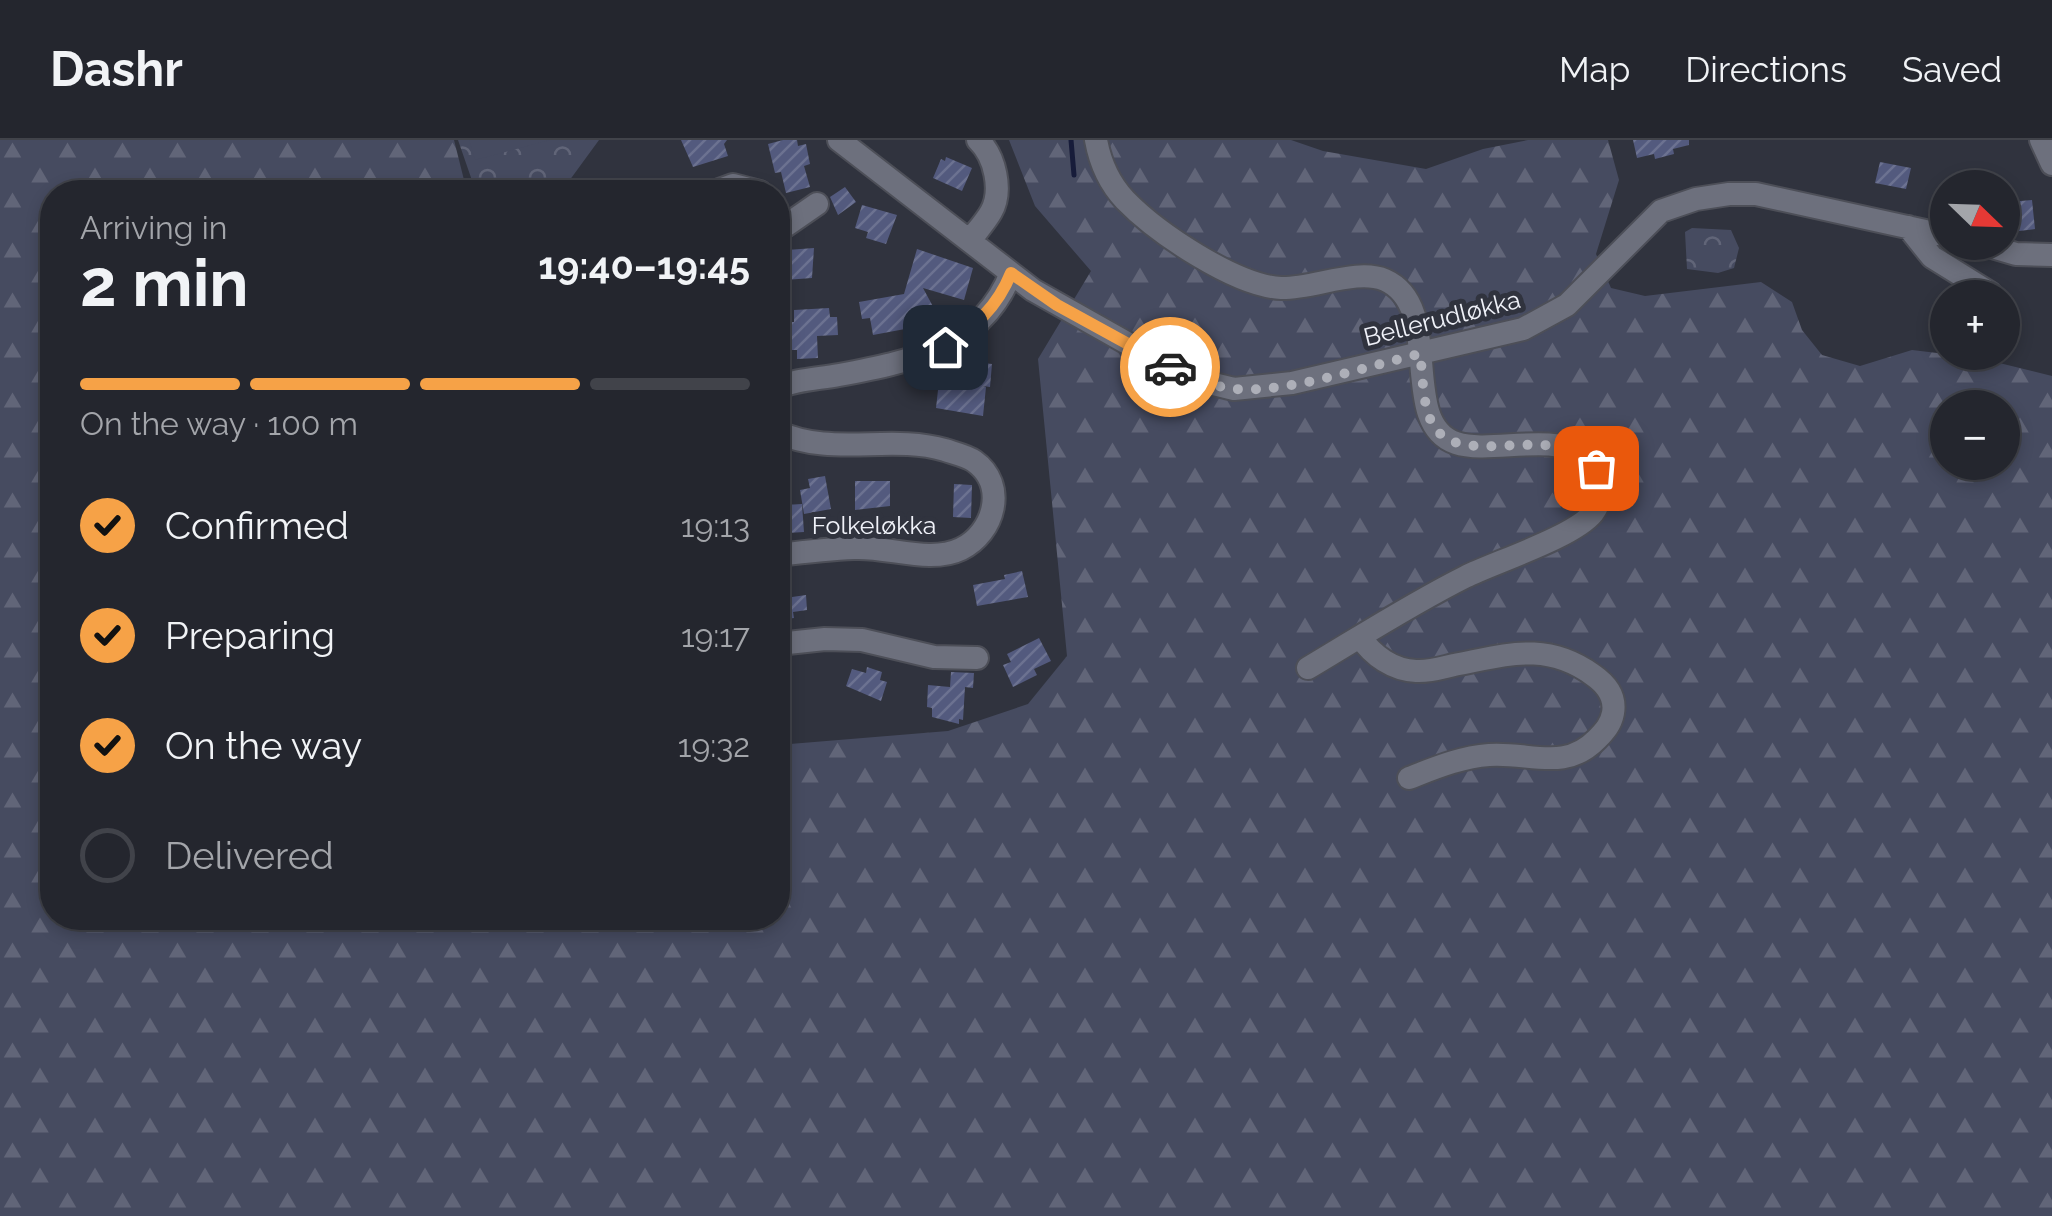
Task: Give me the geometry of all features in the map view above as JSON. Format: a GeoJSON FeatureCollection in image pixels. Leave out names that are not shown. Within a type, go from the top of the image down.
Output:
{"type":"FeatureCollection","features":[{"type":"Feature","properties":{"kind":"street","name":"Bellerudløkka"},"geometry":{"type":"LineString","coordinates":[[839,140],[1033,290],[1185,376],[1234,389],[1292,384],[1524,329],[1568,305],[1616,252],[1661,212],[1696,200],[1756,194],[1930,232]]}},
{"type":"Feature","properties":{"kind":"street"},"geometry":{"type":"LineString","coordinates":[[971,240],[993,210],[995,200],[995,172],[978,140]]}},
{"type":"Feature","properties":{"kind":"street"},"geometry":{"type":"LineString","coordinates":[[1096,140],[1104,168],[1126,200],[1230,275],[1275,288],[1367,276],[1392,284],[1410,304],[1429,418],[1444,438],[1464,445],[1574,450],[1596,468],[1601,496],[1594,512],[1580,524],[1464,578],[1308,668]]}},
{"type":"Feature","properties":{"kind":"street"},"geometry":{"type":"LineString","coordinates":[[2041,140],[2052,164]]}},
{"type":"Feature","properties":{"kind":"street"},"geometry":{"type":"LineString","coordinates":[[790,216],[816,204]]}},
{"type":"Feature","properties":{"kind":"street"},"geometry":{"type":"LineString","coordinates":[[1908,227],[1932,258],[1967,280]]}},
{"type":"Feature","properties":{"kind":"street"},"geometry":{"type":"LineString","coordinates":[[2020,254],[2052,255]]}},
{"type":"Feature","properties":{"kind":"street"},"geometry":{"type":"LineString","coordinates":[[790,385],[922,357],[945,347],[979,324],[998,301],[1011,273]]}},
{"type":"Feature","properties":{"kind":"street"},"geometry":{"type":"LineString","coordinates":[[1185,376],[1194,348]]}},
{"type":"Feature","properties":{"kind":"street","name":"Folkeløkka"},"geometry":{"type":"LineString","coordinates":[[790,435],[821,444],[903,444],[943,449],[974,461],[987,474],[994,494],[992,514],[982,534],[961,549],[938,556],[856,548],[790,554]]}},
{"type":"Feature","properties":{"kind":"street"},"geometry":{"type":"LineString","coordinates":[[1360,636],[1382,660],[1415,672],[1506,655],[1554,654],[1580,665],[1600,680],[1612,698],[1613,714],[1608,726],[1577,756],[1559,760],[1487,756],[1459,760],[1409,778]]}},
{"type":"Feature","properties":{"kind":"street"},"geometry":{"type":"LineString","coordinates":[[790,643],[862,640],[934,657],[977,658]]}},
{"type":"Feature","properties":{"kind":"green space"},"geometry":{"type":"Polygon","coordinates":[[[0,140],[454,140],[464,180],[40,180],[40,930],[790,930],[790,744],[948,731],[1028,704],[1067,656],[1038,359],[1091,271],[1035,206],[1009,140],[1291,140],[1323,151],[1426,169],[1483,149],[1528,140],[1608,140],[1619,180],[1596,254],[1611,288],[1645,296],[1761,282],[1792,302],[1802,330],[1822,355],[1860,366],[1912,350],[1930,352],[1930,370],[2020,368],[2052,376],[2052,1216],[0,1216],[0,140]]]}},
{"type":"Feature","properties":{"kind":"green space"},"geometry":{"type":"Polygon","coordinates":[[[458,140],[599,140],[570,180],[472,180],[458,140]]]}},
{"type":"Feature","properties":{"kind":"green space"},"geometry":{"type":"Polygon","coordinates":[[[469,140],[550,140],[475,160],[469,140]]]}},
{"type":"Feature","properties":{"kind":"green space"},"geometry":{"type":"Polygon","coordinates":[[[1692,228],[1731,230],[1739,248],[1734,268],[1718,273],[1687,269],[1685,232],[1692,228]]]}},
{"type":"Feature","properties":{"kind":"building"},"geometry":{"type":"Polygon","coordinates":[[[681,140],[727,140],[724,144],[728,156],[693,167],[681,140]]]}},
{"type":"Feature","properties":{"kind":"building"},"geometry":{"type":"Polygon","coordinates":[[[797,140],[798,146],[806,144],[810,164],[804,166],[810,187],[790,192],[790,180],[783,180],[781,172],[775,173],[768,144],[797,140]]]}},
{"type":"Feature","properties":{"kind":"building"},"geometry":{"type":"Polygon","coordinates":[[[1633,140],[1689,140],[1689,145],[1655,159],[1654,154],[1637,158],[1633,140]]]}},
{"type":"Feature","properties":{"kind":"building"},"geometry":{"type":"Polygon","coordinates":[[[946,157],[972,168],[962,191],[933,178],[941,159],[945,161],[946,157]]]}},
{"type":"Feature","properties":{"kind":"building"},"geometry":{"type":"Polygon","coordinates":[[[1880,162],[1911,168],[1906,189],[1875,183],[1880,162]]]}},
{"type":"Feature","properties":{"kind":"building"},"geometry":{"type":"Polygon","coordinates":[[[845,187],[856,202],[838,215],[830,197],[845,187]]]}},
{"type":"Feature","properties":{"kind":"building"},"geometry":{"type":"Polygon","coordinates":[[[2032,200],[2035,229],[2020,231],[2020,201],[2032,200]]]}},
{"type":"Feature","properties":{"kind":"building"},"geometry":{"type":"Polygon","coordinates":[[[862,205],[897,215],[886,244],[866,238],[868,232],[855,228],[862,205]]]}},
{"type":"Feature","properties":{"kind":"building"},"geometry":{"type":"Polygon","coordinates":[[[814,248],[812,278],[790,280],[790,250],[814,248]]]}},
{"type":"Feature","properties":{"kind":"building"},"geometry":{"type":"Polygon","coordinates":[[[917,249],[973,268],[964,300],[923,288],[943,325],[926,334],[921,326],[873,335],[870,318],[862,319],[859,302],[904,294],[917,249]]]}},
{"type":"Feature","properties":{"kind":"building"},"geometry":{"type":"Polygon","coordinates":[[[829,308],[830,317],[837,317],[838,335],[817,336],[818,358],[797,359],[797,350],[790,350],[794,310],[829,308]]]}},
{"type":"Feature","properties":{"kind":"building"},"geometry":{"type":"Polygon","coordinates":[[[976,362],[992,364],[990,387],[983,386],[983,416],[936,408],[939,381],[973,385],[976,362]]]}},
{"type":"Feature","properties":{"kind":"building"},"geometry":{"type":"Polygon","coordinates":[[[825,476],[831,509],[804,514],[800,490],[810,488],[808,479],[825,476]]]}},
{"type":"Feature","properties":{"kind":"building"},"geometry":{"type":"Polygon","coordinates":[[[855,481],[890,481],[890,506],[855,510],[855,481]]]}},
{"type":"Feature","properties":{"kind":"building"},"geometry":{"type":"Polygon","coordinates":[[[954,484],[972,485],[971,518],[953,517],[954,484]]]}},
{"type":"Feature","properties":{"kind":"building"},"geometry":{"type":"Polygon","coordinates":[[[802,504],[804,532],[790,533],[790,505],[802,504]]]}},
{"type":"Feature","properties":{"kind":"building"},"geometry":{"type":"Polygon","coordinates":[[[1022,571],[1028,597],[977,606],[973,585],[1005,579],[1004,575],[1022,571]]]}},
{"type":"Feature","properties":{"kind":"building"},"geometry":{"type":"Polygon","coordinates":[[[806,595],[807,610],[793,612],[794,618],[790,618],[790,597],[806,595]]]}},
{"type":"Feature","properties":{"kind":"building"},"geometry":{"type":"Polygon","coordinates":[[[1039,638],[1051,661],[1034,669],[1037,675],[1013,687],[1003,665],[1011,662],[1007,654],[1039,638]]]}},
{"type":"Feature","properties":{"kind":"building"},"geometry":{"type":"Polygon","coordinates":[[[867,667],[882,672],[880,680],[887,682],[881,701],[846,686],[852,669],[866,673],[867,667]]]}},
{"type":"Feature","properties":{"kind":"building"},"geometry":{"type":"Polygon","coordinates":[[[951,672],[974,673],[973,688],[965,687],[963,720],[959,719],[959,724],[932,717],[932,708],[927,707],[928,685],[950,687],[951,672]]]}},
{"type":"Feature","properties":{"kind":"waterway"},"geometry":{"type":"LineString","coordinates":[[1071,140],[1074,175]]}},
{"type":"Feature","properties":{"kind":"way so far"},"geometry":{"type":"LineString","coordinates":[[1170,367],[1189,378],[1234,389],[1254,389],[1420,354],[1429,418],[1444,438],[1464,445],[1564,447],[1581,452],[1596,468]]}},
{"type":"Feature","properties":{"kind":"route"},"geometry":{"type":"LineString","coordinates":[[945,347],[979,324],[998,301],[1011,273],[1057,305],[1170,367]]}}]}
